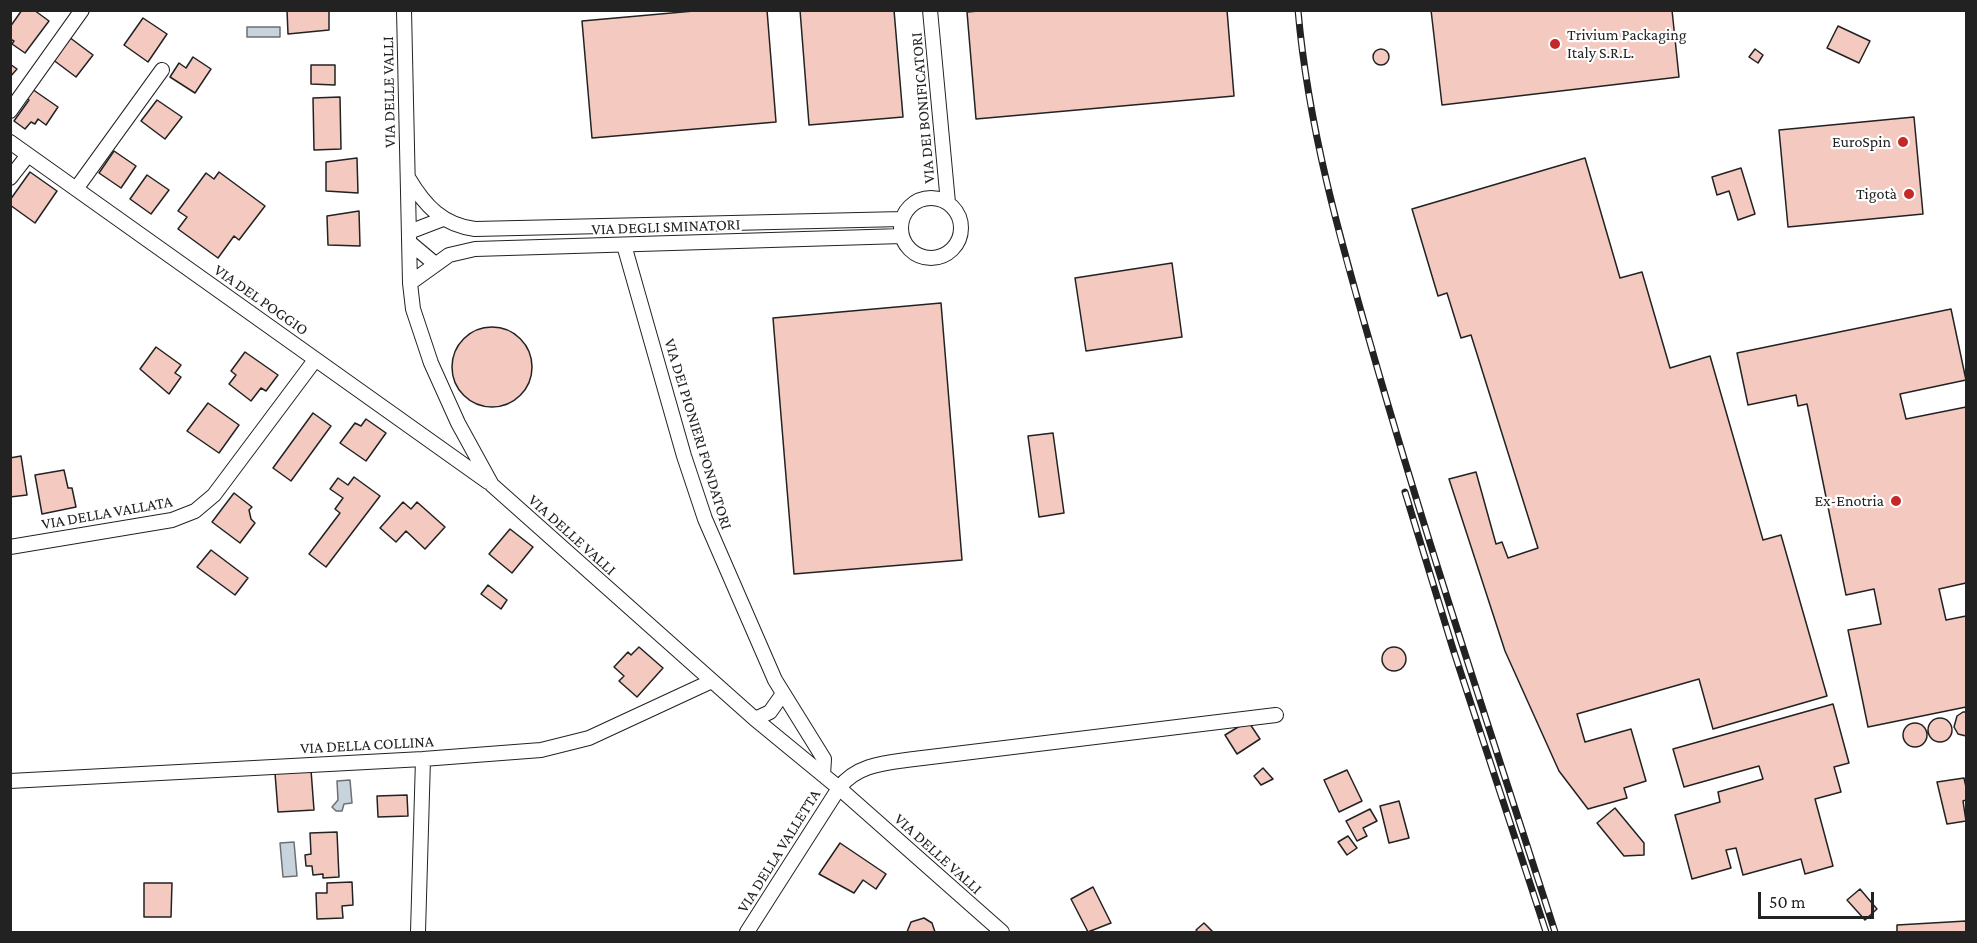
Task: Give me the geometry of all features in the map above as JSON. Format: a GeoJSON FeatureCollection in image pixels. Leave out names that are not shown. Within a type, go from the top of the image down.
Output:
{"type":"FeatureCollection","features":[{"type":"Feature","properties":{"kind":"street"},"geometry":{"type":"LineString","coordinates":[[10,111],[82,10]]}},
{"type":"Feature","properties":{"kind":"street","name":"VIA DELLE VALLI"},"geometry":{"type":"LineString","coordinates":[[404,10],[410,283],[413,309],[434,371],[458,423],[492,485],[754,719],[824,775],[1002,933]]}},
{"type":"Feature","properties":{"kind":"street","name":"VIA DEI BONIFICATORI"},"geometry":{"type":"LineString","coordinates":[[930,10],[948,203]]}},
{"type":"Feature","properties":{"kind":"street"},"geometry":{"type":"LineString","coordinates":[[76,189],[162,70]]}},
{"type":"Feature","properties":{"kind":"street","name":"VIA DEL POGGIO"},"geometry":{"type":"LineString","coordinates":[[10,142],[492,485]]}},
{"type":"Feature","properties":{"kind":"street"},"geometry":{"type":"LineString","coordinates":[[10,178],[28,155]]}},
{"type":"Feature","properties":{"kind":"street","name":"VIA DEGLI SMINATORI"},"geometry":{"type":"LineString","coordinates":[[408,177],[423,201],[442,219],[460,227],[481,230],[902,219]]}},
{"type":"Feature","properties":{"kind":"street"},"geometry":{"type":"LineString","coordinates":[[921,199],[940,199],[948,203],[956,210],[961,230],[952,249],[934,258],[924,257],[907,246],[902,236],[902,219],[906,210],[921,199]]}},
{"type":"Feature","properties":{"kind":"street"},"geometry":{"type":"LineString","coordinates":[[434,263],[409,237],[442,219]]}},
{"type":"Feature","properties":{"kind":"street","name":"VIA DEGLI SMINATORI"},"geometry":{"type":"LineString","coordinates":[[410,283],[434,263],[449,255],[475,249],[902,236]]}},
{"type":"Feature","properties":{"kind":"street","name":"VIA DEI PIONIERI FONDATORI"},"geometry":{"type":"LineString","coordinates":[[624,245],[702,510],[782,695],[824,759],[824,775]]}},
{"type":"Feature","properties":{"kind":"street","name":"VIA DELLA VALLATA"},"geometry":{"type":"LineString","coordinates":[[10,547],[172,519],[195,511],[214,495],[315,360]]}},
{"type":"Feature","properties":{"kind":"street","name":"VIA DELLA COLLINA"},"geometry":{"type":"LineString","coordinates":[[10,781],[522,752],[563,746],[589,738],[712,681]]}},
{"type":"Feature","properties":{"kind":"street"},"geometry":{"type":"LineString","coordinates":[[754,719],[770,712],[782,695]]}},
{"type":"Feature","properties":{"kind":"street"},"geometry":{"type":"LineString","coordinates":[[839,788],[848,776],[882,763],[1276,716]]}},
{"type":"Feature","properties":{"kind":"street"},"geometry":{"type":"LineString","coordinates":[[418,933],[423,759]]}},
{"type":"Feature","properties":{"kind":"street","name":"VIA DELLA VALLETTA"},"geometry":{"type":"LineString","coordinates":[[747,933],[839,788]]}},
{"type":"Feature","properties":{"kind":"shaded area"},"geometry":{"type":"Polygon","coordinates":[[[247,27],[280,27],[280,37],[247,37],[247,27]]]}},
{"type":"Feature","properties":{"kind":"shaded area"},"geometry":{"type":"Polygon","coordinates":[[[350,780],[352,803],[344,804],[342,811],[336,811],[332,807],[338,800],[337,781],[350,780]]]}},
{"type":"Feature","properties":{"kind":"shaded area"},"geometry":{"type":"Polygon","coordinates":[[[294,842],[297,876],[283,877],[280,843],[294,842]]]}},
{"type":"Feature","properties":{"kind":"building"},"geometry":{"type":"Polygon","coordinates":[[[22,10],[34,10],[49,21],[25,53],[12,44],[14,41],[10,39],[10,27],[22,10]]]}},
{"type":"Feature","properties":{"kind":"building"},"geometry":{"type":"Polygon","coordinates":[[[287,10],[329,10],[329,30],[288,34],[287,10]]]}},
{"type":"Feature","properties":{"kind":"building"},"geometry":{"type":"Polygon","coordinates":[[[705,10],[767,10],[776,122],[592,138],[582,21],[705,10]]]}},
{"type":"Feature","properties":{"kind":"building"},"geometry":{"type":"Polygon","coordinates":[[[800,10],[894,10],[903,117],[809,125],[800,10]]]}},
{"type":"Feature","properties":{"kind":"building"},"geometry":{"type":"Polygon","coordinates":[[[990,10],[1227,10],[1234,96],[976,119],[967,12],[990,10]]]}},
{"type":"Feature","properties":{"kind":"building","name":"Trivium Packaging Italy S.R.L."},"geometry":{"type":"Polygon","coordinates":[[[1431,10],[1672,10],[1679,77],[1442,105],[1431,10]]]}},
{"type":"Feature","properties":{"kind":"building"},"geometry":{"type":"Polygon","coordinates":[[[143,18],[167,34],[148,62],[124,45],[143,18]]]}},
{"type":"Feature","properties":{"kind":"building"},"geometry":{"type":"Polygon","coordinates":[[[1838,26],[1870,41],[1859,63],[1827,48],[1838,26]]]}},
{"type":"Feature","properties":{"kind":"building"},"geometry":{"type":"Polygon","coordinates":[[[69,37],[93,55],[76,77],[52,59],[69,37]]]}},
{"type":"Feature","properties":{"kind":"building"},"geometry":{"type":"Polygon","coordinates":[[[1378,49],[1384,49],[1389,57],[1387,63],[1378,65],[1373,60],[1373,54],[1378,49]]]}},
{"type":"Feature","properties":{"kind":"building"},"geometry":{"type":"Polygon","coordinates":[[[1755,49],[1763,55],[1758,63],[1749,57],[1755,49]]]}},
{"type":"Feature","properties":{"kind":"building"},"geometry":{"type":"Polygon","coordinates":[[[193,57],[211,69],[195,93],[170,77],[179,63],[186,68],[193,57]]]}},
{"type":"Feature","properties":{"kind":"building"},"geometry":{"type":"Polygon","coordinates":[[[10,64],[17,69],[10,77],[10,64]]]}},
{"type":"Feature","properties":{"kind":"building"},"geometry":{"type":"Polygon","coordinates":[[[311,65],[335,65],[335,85],[311,84],[311,65]]]}},
{"type":"Feature","properties":{"kind":"building"},"geometry":{"type":"Polygon","coordinates":[[[32,89],[58,107],[46,125],[38,119],[35,124],[31,122],[25,129],[14,121],[29,100],[26,98],[32,89]]]}},
{"type":"Feature","properties":{"kind":"building"},"geometry":{"type":"Polygon","coordinates":[[[340,97],[341,149],[314,150],[313,98],[340,97]]]}},
{"type":"Feature","properties":{"kind":"building"},"geometry":{"type":"Polygon","coordinates":[[[157,100],[182,117],[165,139],[141,121],[157,100]]]}},
{"type":"Feature","properties":{"kind":"building"},"geometry":{"type":"Polygon","coordinates":[[[1914,117],[1923,214],[1788,227],[1779,130],[1914,117]]]}},
{"type":"Feature","properties":{"kind":"building"},"geometry":{"type":"Polygon","coordinates":[[[114,151],[136,166],[121,188],[99,173],[114,151]]]}},
{"type":"Feature","properties":{"kind":"building"},"geometry":{"type":"Polygon","coordinates":[[[357,158],[358,193],[326,191],[326,162],[357,158]]]}},
{"type":"Feature","properties":{"kind":"building"},"geometry":{"type":"Polygon","coordinates":[[[1585,158],[1620,278],[1642,272],[1670,368],[1710,356],[1763,540],[1781,535],[1827,696],[1713,729],[1699,679],[1577,714],[1585,742],[1631,729],[1646,781],[1624,788],[1627,798],[1588,809],[1559,771],[1505,651],[1449,479],[1476,472],[1496,544],[1502,542],[1508,558],[1538,548],[1471,335],[1461,338],[1447,293],[1438,296],[1412,209],[1585,158]]]}},
{"type":"Feature","properties":{"kind":"building"},"geometry":{"type":"Polygon","coordinates":[[[1741,168],[1755,214],[1738,220],[1729,191],[1717,195],[1712,177],[1741,168]]]}},
{"type":"Feature","properties":{"kind":"building"},"geometry":{"type":"Polygon","coordinates":[[[30,172],[57,191],[35,223],[10,205],[10,200],[30,172]]]}},
{"type":"Feature","properties":{"kind":"building"},"geometry":{"type":"Polygon","coordinates":[[[219,172],[265,206],[239,240],[234,236],[218,258],[178,229],[187,217],[178,211],[206,173],[214,179],[219,172]]]}},
{"type":"Feature","properties":{"kind":"building"},"geometry":{"type":"Polygon","coordinates":[[[147,175],[169,190],[151,214],[130,199],[147,175]]]}},
{"type":"Feature","properties":{"kind":"building"},"geometry":{"type":"Polygon","coordinates":[[[359,211],[360,246],[328,245],[327,216],[359,211]]]}},
{"type":"Feature","properties":{"kind":"building"},"geometry":{"type":"Polygon","coordinates":[[[1172,263],[1182,337],[1086,351],[1075,278],[1172,263]]]}},
{"type":"Feature","properties":{"kind":"building"},"geometry":{"type":"Polygon","coordinates":[[[941,303],[962,560],[794,574],[773,318],[941,303]]]}},
{"type":"Feature","properties":{"kind":"building","name":"Ex-Enotria"},"geometry":{"type":"Polygon","coordinates":[[[1951,309],[1966,380],[1900,394],[1906,419],[1966,407],[1966,583],[1939,589],[1946,620],[1966,616],[1966,707],[1868,727],[1848,630],[1881,624],[1874,589],[1846,595],[1807,404],[1798,406],[1796,395],[1748,405],[1737,353],[1951,309]]]}},
{"type":"Feature","properties":{"kind":"building"},"geometry":{"type":"Polygon","coordinates":[[[492,327],[507,330],[520,339],[529,352],[532,367],[529,382],[520,395],[507,404],[492,407],[477,404],[464,395],[455,382],[452,367],[455,352],[464,339],[477,330],[492,327]]]}},
{"type":"Feature","properties":{"kind":"building"},"geometry":{"type":"Polygon","coordinates":[[[156,347],[181,365],[175,373],[181,377],[169,394],[140,369],[156,347]]]}},
{"type":"Feature","properties":{"kind":"building"},"geometry":{"type":"Polygon","coordinates":[[[245,352],[278,375],[266,391],[261,388],[251,401],[229,384],[236,375],[231,371],[245,352]]]}},
{"type":"Feature","properties":{"kind":"building"},"geometry":{"type":"Polygon","coordinates":[[[208,403],[239,425],[219,453],[187,431],[208,403]]]}},
{"type":"Feature","properties":{"kind":"building"},"geometry":{"type":"Polygon","coordinates":[[[313,413],[331,426],[291,481],[273,468],[313,413]]]}},
{"type":"Feature","properties":{"kind":"building"},"geometry":{"type":"Polygon","coordinates":[[[366,419],[386,433],[366,461],[340,443],[355,423],[361,426],[366,419]]]}},
{"type":"Feature","properties":{"kind":"building"},"geometry":{"type":"Polygon","coordinates":[[[1053,433],[1064,513],[1039,517],[1028,436],[1053,433]]]}},
{"type":"Feature","properties":{"kind":"building"},"geometry":{"type":"Polygon","coordinates":[[[21,456],[27,495],[10,497],[10,458],[21,456]]]}},
{"type":"Feature","properties":{"kind":"building"},"geometry":{"type":"Polygon","coordinates":[[[64,470],[68,488],[72,488],[76,507],[42,514],[35,475],[64,470]]]}},
{"type":"Feature","properties":{"kind":"building"},"geometry":{"type":"Polygon","coordinates":[[[354,477],[380,496],[326,567],[309,554],[340,513],[335,509],[343,498],[330,489],[338,478],[348,485],[354,477]]]}},
{"type":"Feature","properties":{"kind":"building"},"geometry":{"type":"Polygon","coordinates":[[[234,493],[252,507],[249,510],[251,519],[255,523],[240,543],[212,522],[234,493]]]}},
{"type":"Feature","properties":{"kind":"building"},"geometry":{"type":"Polygon","coordinates":[[[403,502],[411,509],[417,502],[445,527],[425,549],[406,531],[396,542],[380,528],[403,502]]]}},
{"type":"Feature","properties":{"kind":"building"},"geometry":{"type":"Polygon","coordinates":[[[510,529],[533,547],[512,573],[489,554],[510,529]]]}},
{"type":"Feature","properties":{"kind":"building"},"geometry":{"type":"Polygon","coordinates":[[[211,550],[248,578],[235,595],[197,567],[211,550]]]}},
{"type":"Feature","properties":{"kind":"building"},"geometry":{"type":"Polygon","coordinates":[[[488,585],[507,600],[501,609],[481,594],[488,585]]]}},
{"type":"Feature","properties":{"kind":"building"},"geometry":{"type":"Polygon","coordinates":[[[639,647],[663,668],[637,697],[619,681],[624,676],[614,667],[628,652],[631,655],[639,647]]]}},
{"type":"Feature","properties":{"kind":"building"},"geometry":{"type":"Polygon","coordinates":[[[1394,647],[1403,650],[1406,659],[1403,668],[1394,671],[1385,668],[1382,659],[1385,650],[1394,647]]]}},
{"type":"Feature","properties":{"kind":"building"},"geometry":{"type":"Polygon","coordinates":[[[1833,704],[1849,763],[1834,767],[1841,792],[1815,799],[1833,866],[1805,874],[1801,859],[1743,875],[1736,848],[1726,850],[1731,868],[1692,879],[1675,815],[1720,802],[1718,792],[1763,779],[1759,766],[1684,787],[1673,749],[1833,704]]]}},
{"type":"Feature","properties":{"kind":"building"},"geometry":{"type":"Polygon","coordinates":[[[1966,712],[1966,736],[1958,734],[1954,727],[1957,716],[1966,712]]]}},
{"type":"Feature","properties":{"kind":"building"},"geometry":{"type":"Polygon","coordinates":[[[1940,718],[1949,721],[1952,730],[1949,739],[1940,742],[1931,739],[1928,730],[1931,721],[1940,718]]]}},
{"type":"Feature","properties":{"kind":"building"},"geometry":{"type":"Polygon","coordinates":[[[1248,721],[1260,739],[1237,754],[1225,735],[1248,721]]]}},
{"type":"Feature","properties":{"kind":"building"},"geometry":{"type":"Polygon","coordinates":[[[1915,723],[1924,726],[1927,735],[1924,744],[1915,747],[1906,744],[1903,735],[1906,726],[1915,723]]]}},
{"type":"Feature","properties":{"kind":"building"},"geometry":{"type":"Polygon","coordinates":[[[1263,768],[1273,779],[1261,785],[1254,776],[1263,768]]]}},
{"type":"Feature","properties":{"kind":"building"},"geometry":{"type":"Polygon","coordinates":[[[311,770],[314,810],[278,812],[275,773],[311,770]]]}},
{"type":"Feature","properties":{"kind":"building"},"geometry":{"type":"Polygon","coordinates":[[[1347,770],[1362,801],[1339,812],[1324,780],[1347,770]]]}},
{"type":"Feature","properties":{"kind":"building"},"geometry":{"type":"Polygon","coordinates":[[[1964,778],[1966,800],[1963,801],[1966,821],[1947,824],[1937,782],[1964,778]]]}},
{"type":"Feature","properties":{"kind":"building"},"geometry":{"type":"Polygon","coordinates":[[[407,795],[408,816],[378,817],[377,796],[407,795]]]}},
{"type":"Feature","properties":{"kind":"building"},"geometry":{"type":"Polygon","coordinates":[[[1399,801],[1409,838],[1389,843],[1380,806],[1399,801]]]}},
{"type":"Feature","properties":{"kind":"building"},"geometry":{"type":"Polygon","coordinates":[[[1615,808],[1644,843],[1644,855],[1624,856],[1597,823],[1615,808]]]}},
{"type":"Feature","properties":{"kind":"building"},"geometry":{"type":"Polygon","coordinates":[[[1370,809],[1377,821],[1363,828],[1367,836],[1357,841],[1346,821],[1370,809]]]}},
{"type":"Feature","properties":{"kind":"building"},"geometry":{"type":"Polygon","coordinates":[[[337,832],[339,877],[323,878],[323,874],[313,875],[312,866],[306,866],[305,855],[311,854],[310,833],[337,832]]]}},
{"type":"Feature","properties":{"kind":"building"},"geometry":{"type":"Polygon","coordinates":[[[1348,836],[1357,848],[1347,855],[1338,842],[1348,836]]]}},
{"type":"Feature","properties":{"kind":"building"},"geometry":{"type":"Polygon","coordinates":[[[840,843],[886,874],[876,889],[863,880],[854,893],[819,874],[840,843]]]}},
{"type":"Feature","properties":{"kind":"building"},"geometry":{"type":"Polygon","coordinates":[[[352,882],[353,905],[342,906],[343,918],[317,919],[316,893],[327,893],[327,883],[352,882]]]}},
{"type":"Feature","properties":{"kind":"building"},"geometry":{"type":"Polygon","coordinates":[[[144,883],[172,883],[171,917],[144,917],[144,883]]]}},
{"type":"Feature","properties":{"kind":"building"},"geometry":{"type":"Polygon","coordinates":[[[1093,887],[1111,923],[1088,932],[1071,899],[1093,887]]]}},
{"type":"Feature","properties":{"kind":"building"},"geometry":{"type":"Polygon","coordinates":[[[1860,889],[1877,909],[1865,920],[1847,900],[1860,889]]]}},
{"type":"Feature","properties":{"kind":"building"},"geometry":{"type":"Polygon","coordinates":[[[924,918],[932,923],[935,932],[907,932],[911,922],[924,918]]]}},
{"type":"Feature","properties":{"kind":"building"},"geometry":{"type":"Polygon","coordinates":[[[1966,921],[1966,932],[1897,932],[1897,925],[1966,921]]]}},
{"type":"Feature","properties":{"kind":"building"},"geometry":{"type":"Polygon","coordinates":[[[1204,923],[1213,932],[1196,930],[1204,923]]]}},
{"type":"Feature","properties":{"kind":"railway"},"geometry":{"type":"LineString","coordinates":[[1298,10],[1303,58],[1320,151],[1355,290],[1423,519],[1555,932]]}},
{"type":"Feature","properties":{"kind":"railway"},"geometry":{"type":"LineString","coordinates":[[1405,492],[1453,649],[1546,932]]}},
{"type":"Feature","properties":{"kind":"place","name":"Trivium Packaging Italy S.R.L."},"geometry":{"type":"Point","coordinates":[1555,44]}},
{"type":"Feature","properties":{"kind":"place","name":"EuroSpin"},"geometry":{"type":"Point","coordinates":[1903,142]}},
{"type":"Feature","properties":{"kind":"place","name":"Tigotà"},"geometry":{"type":"Point","coordinates":[1909,194]}},
{"type":"Feature","properties":{"kind":"place","name":"Ex-Enotria"},"geometry":{"type":"Point","coordinates":[1896,501]}}]}
